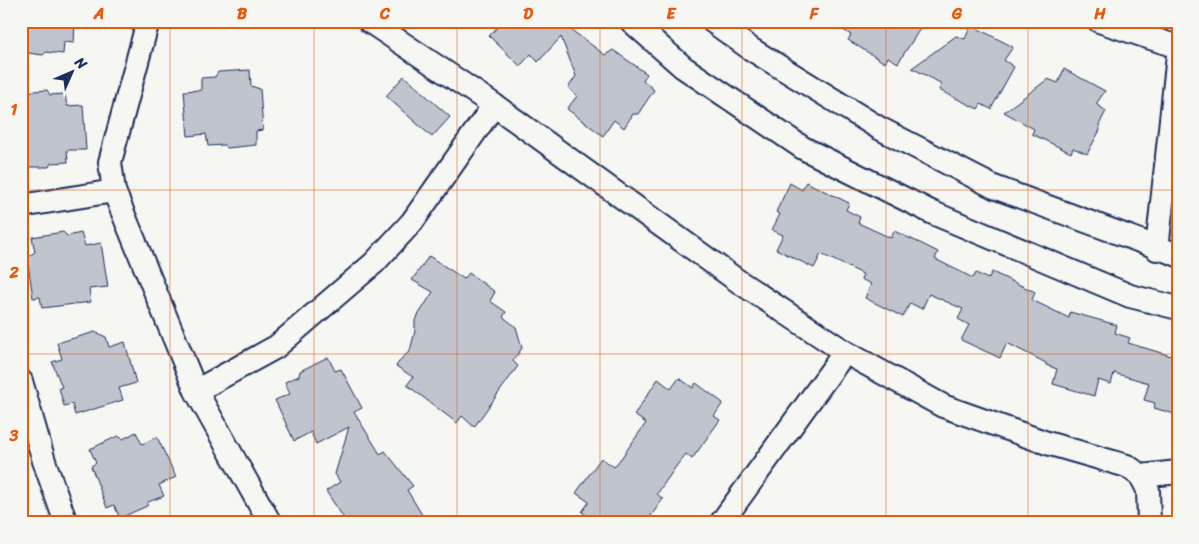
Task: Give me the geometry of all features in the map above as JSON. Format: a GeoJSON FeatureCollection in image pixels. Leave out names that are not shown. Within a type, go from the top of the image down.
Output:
{"type":"FeatureCollection","features":[{"type":"Feature","properties":{"kind":"street"},"geometry":{"type":"LineString","coordinates":[[148,21],[110,162],[114,191],[196,391],[270,523]]}},
{"type":"Feature","properties":{"kind":"street"},"geometry":{"type":"LineString","coordinates":[[369,21],[494,104],[738,281],[845,352],[943,406],[1048,443],[1127,466],[1141,476],[1148,490],[1148,523]]}},
{"type":"Feature","properties":{"kind":"street"},"geometry":{"type":"LineString","coordinates":[[631,21],[683,67],[803,148],[933,213],[1130,296],[1178,308]]}},
{"type":"Feature","properties":{"kind":"street"},"geometry":{"type":"LineString","coordinates":[[712,21],[751,49],[879,128],[976,178],[994,187],[1168,252],[1178,55]]}},
{"type":"Feature","properties":{"kind":"street"},"geometry":{"type":"LineString","coordinates":[[1099,21],[1178,47]]}},
{"type":"Feature","properties":{"kind":"street"},"geometry":{"type":"LineString","coordinates":[[196,391],[276,346],[374,263],[412,222],[494,104]]}},
{"type":"Feature","properties":{"kind":"street"},"geometry":{"type":"LineString","coordinates":[[21,206],[114,191]]}},
{"type":"Feature","properties":{"kind":"street"},"geometry":{"type":"LineString","coordinates":[[721,523],[845,352]]}},
{"type":"Feature","properties":{"kind":"street"},"geometry":{"type":"LineString","coordinates":[[21,381],[44,461],[66,523]]}},
{"type":"Feature","properties":{"kind":"street"},"geometry":{"type":"LineString","coordinates":[[1141,476],[1178,472]]}},
{"type":"Feature","properties":{"kind":"building"},"geometry":{"type":"Polygon","coordinates":[[[21,21],[75,21],[74,43],[64,42],[63,54],[46,52],[43,55],[21,52],[21,21]]]}},
{"type":"Feature","properties":{"kind":"building"},"geometry":{"type":"Polygon","coordinates":[[[503,21],[577,21],[570,29],[605,55],[613,50],[647,74],[643,80],[654,90],[638,114],[633,114],[624,128],[614,120],[603,136],[567,109],[577,96],[568,88],[576,76],[561,37],[538,62],[531,54],[520,66],[489,36],[503,21]]]}},
{"type":"Feature","properties":{"kind":"building"},"geometry":{"type":"Polygon","coordinates":[[[829,21],[925,21],[898,63],[888,57],[885,63],[848,40],[851,35],[829,21]]]}},
{"type":"Feature","properties":{"kind":"building"},"geometry":{"type":"Polygon","coordinates":[[[971,25],[1013,47],[1004,60],[1014,67],[991,109],[981,104],[978,109],[939,90],[942,84],[912,68],[956,36],[965,39],[971,25]]]}},
{"type":"Feature","properties":{"kind":"building"},"geometry":{"type":"Polygon","coordinates":[[[1064,69],[1105,91],[1096,104],[1106,111],[1099,125],[1100,130],[1087,154],[1073,148],[1071,153],[1032,134],[1034,129],[1004,112],[1048,79],[1058,83],[1064,69]]]}},
{"type":"Feature","properties":{"kind":"building"},"geometry":{"type":"Polygon","coordinates":[[[250,70],[251,86],[260,89],[263,130],[256,131],[256,145],[227,148],[224,145],[208,146],[206,134],[188,136],[184,91],[201,90],[201,78],[215,77],[218,72],[250,70]]]}},
{"type":"Feature","properties":{"kind":"building"},"geometry":{"type":"Polygon","coordinates":[[[404,76],[450,117],[432,137],[386,96],[404,76]]]}},
{"type":"Feature","properties":{"kind":"building"},"geometry":{"type":"Polygon","coordinates":[[[47,90],[50,95],[65,94],[67,106],[83,105],[86,150],[67,150],[68,162],[51,163],[49,167],[21,167],[21,92],[47,90]]]}},
{"type":"Feature","properties":{"kind":"building"},"geometry":{"type":"Polygon","coordinates":[[[806,182],[849,203],[846,210],[860,217],[858,223],[891,238],[894,231],[922,244],[938,252],[935,259],[973,278],[976,273],[988,279],[992,272],[1035,292],[1032,300],[1069,318],[1070,312],[1117,325],[1115,333],[1130,338],[1128,343],[1178,358],[1178,415],[1154,408],[1155,403],[1144,400],[1149,383],[1114,373],[1111,384],[1098,380],[1094,396],[1053,384],[1057,369],[1046,365],[1046,363],[1007,343],[1000,358],[961,340],[969,325],[958,319],[963,309],[929,294],[922,309],[910,303],[903,317],[865,298],[871,284],[861,279],[863,274],[821,254],[814,268],[776,249],[783,235],[772,230],[780,214],[776,212],[790,183],[802,190],[806,182]]]}},
{"type":"Feature","properties":{"kind":"building"},"geometry":{"type":"Polygon","coordinates":[[[63,232],[67,236],[81,233],[85,246],[101,243],[108,287],[89,289],[91,302],[42,308],[40,297],[33,298],[27,257],[35,252],[32,237],[63,232]]]}},
{"type":"Feature","properties":{"kind":"building"},"geometry":{"type":"Polygon","coordinates":[[[429,256],[464,279],[469,273],[495,292],[490,301],[506,312],[503,317],[516,327],[522,348],[513,361],[518,366],[474,427],[462,416],[457,423],[407,385],[413,377],[396,366],[410,351],[415,331],[415,320],[433,292],[412,280],[429,256]]]}},
{"type":"Feature","properties":{"kind":"building"},"geometry":{"type":"Polygon","coordinates":[[[95,332],[106,337],[109,347],[125,342],[136,383],[119,388],[123,400],[75,415],[72,404],[64,406],[59,388],[62,387],[52,362],[62,359],[57,343],[95,332]]]}},
{"type":"Feature","properties":{"kind":"building"},"geometry":{"type":"Polygon","coordinates":[[[328,357],[335,371],[341,369],[362,408],[354,412],[380,454],[385,451],[413,486],[407,490],[427,523],[347,523],[326,491],[340,482],[335,474],[349,427],[316,444],[311,432],[294,441],[275,400],[290,394],[285,382],[299,376],[300,371],[328,357]]]}},
{"type":"Feature","properties":{"kind":"building"},"geometry":{"type":"Polygon","coordinates":[[[679,378],[693,388],[696,383],[723,403],[714,416],[720,420],[692,459],[686,454],[677,465],[657,494],[663,499],[646,523],[598,523],[582,512],[589,502],[576,493],[601,458],[614,467],[622,457],[646,423],[634,415],[658,379],[671,389],[679,378]]]}},
{"type":"Feature","properties":{"kind":"building"},"geometry":{"type":"Polygon","coordinates":[[[136,432],[142,444],[157,437],[176,477],[159,485],[164,496],[148,502],[147,506],[120,518],[114,505],[107,508],[91,466],[96,463],[90,449],[118,436],[123,439],[136,432]]]}}]}
